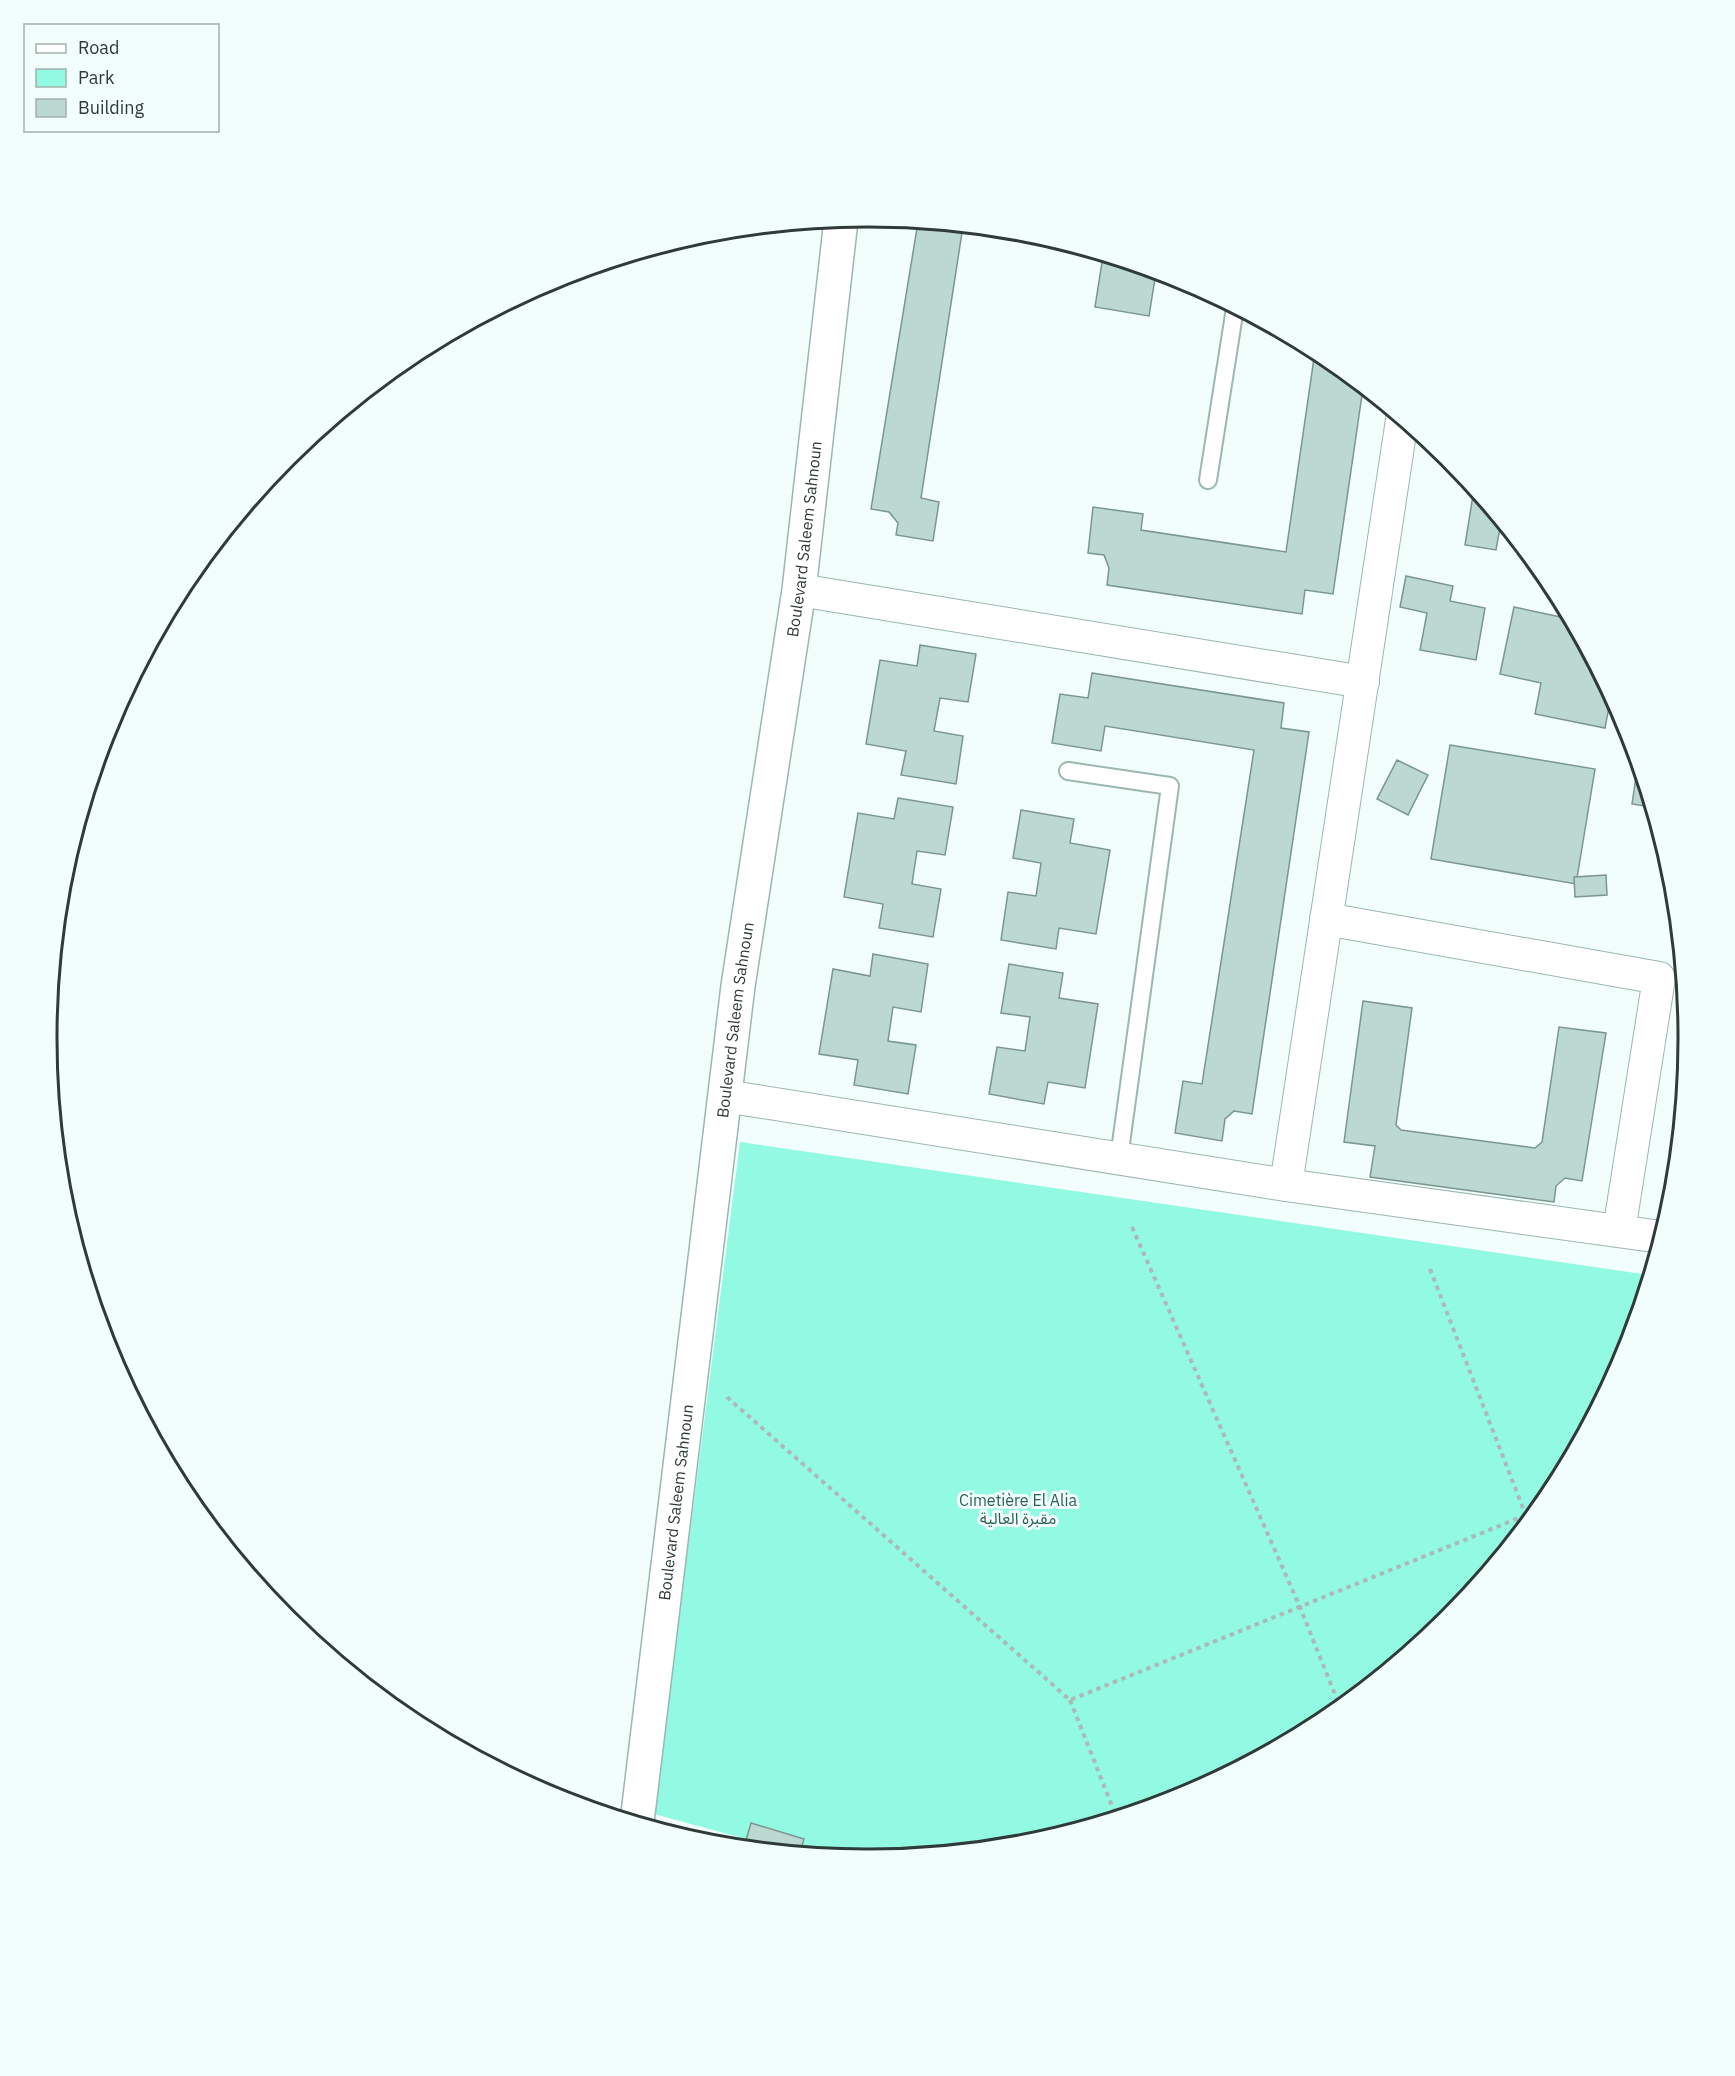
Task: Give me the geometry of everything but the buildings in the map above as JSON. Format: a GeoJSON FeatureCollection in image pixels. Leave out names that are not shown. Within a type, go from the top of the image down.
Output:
{"type":"FeatureCollection","features":[{"type":"Feature","properties":{"kind":"street","name":"Boulevard Saleem Sahnoun"},"geometry":{"type":"LineString","coordinates":[[638,1815],[738,986],[799,590],[840,228]]}},
{"type":"Feature","properties":{"kind":"street"},"geometry":{"type":"LineString","coordinates":[[1286,1185],[1401,428]]}},
{"type":"Feature","properties":{"kind":"street"},"geometry":{"type":"LineString","coordinates":[[799,590],[1363,682]]}},
{"type":"Feature","properties":{"kind":"street"},"geometry":{"type":"LineString","coordinates":[[1326,919],[1659,978],[1619,1231]]}},
{"type":"Feature","properties":{"kind":"street"},"geometry":{"type":"LineString","coordinates":[[724,1096],[1286,1185],[1653,1236]]}},
{"type":"Feature","properties":{"kind":"lane"},"geometry":{"type":"LineString","coordinates":[[1208,480],[1234,315]]}},
{"type":"Feature","properties":{"kind":"lane"},"geometry":{"type":"LineString","coordinates":[[1068,771],[1170,786],[1119,1158]]}},
{"type":"Feature","properties":{"kind":"path"},"geometry":{"type":"LineString","coordinates":[[1132,1227],[1300,1607],[1337,1699]]}},
{"type":"Feature","properties":{"kind":"path"},"geometry":{"type":"LineString","coordinates":[[1430,1269],[1525,1511]]}},
{"type":"Feature","properties":{"kind":"path"},"geometry":{"type":"LineString","coordinates":[[727,1397],[1070,1700],[1113,1810]]}},
{"type":"Feature","properties":{"kind":"path"},"geometry":{"type":"LineString","coordinates":[[1070,1700],[1521,1517]]}},
{"type":"Feature","properties":{"kind":"green space","name":"Cimetière El Alia مقبرة العالية"},"geometry":{"type":"Polygon","coordinates":[[[740,1142],[1642,1274],[1616,1348],[1594,1396],[1569,1443],[1511,1531],[1441,1611],[1402,1647],[1318,1712],[1273,1740],[1178,1787],[1128,1805],[1077,1821],[973,1842],[868,1849],[814,1847],[750,1840],[654,1814],[740,1142]]]}}]}
